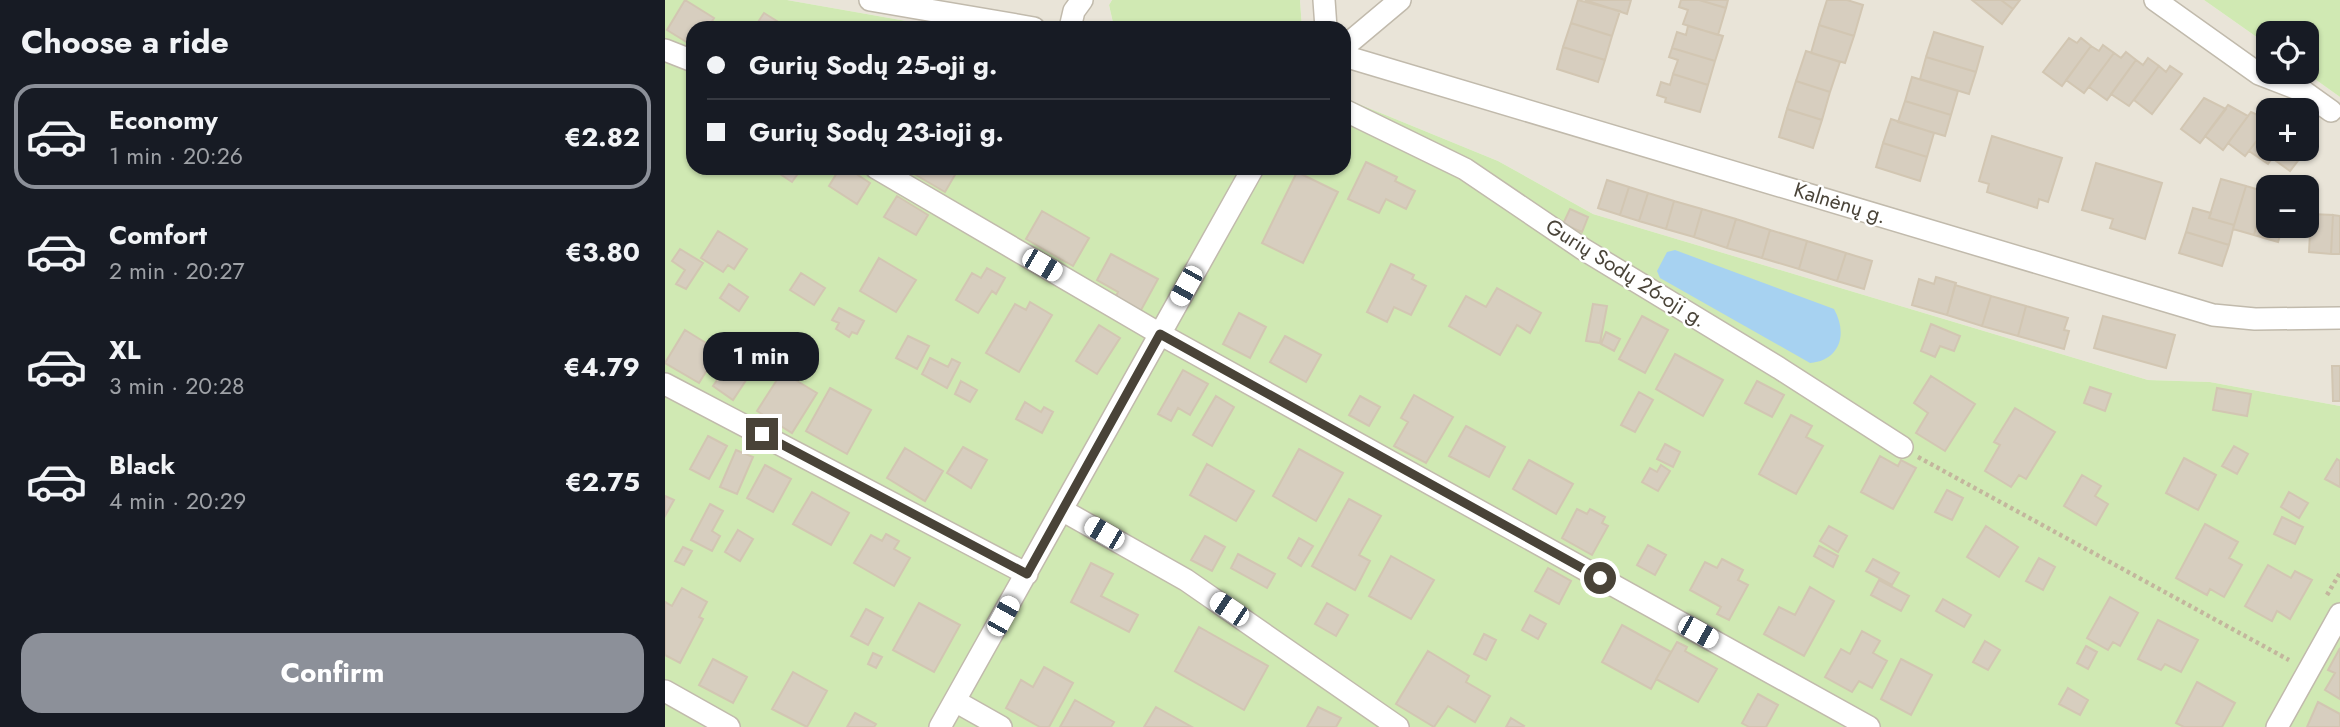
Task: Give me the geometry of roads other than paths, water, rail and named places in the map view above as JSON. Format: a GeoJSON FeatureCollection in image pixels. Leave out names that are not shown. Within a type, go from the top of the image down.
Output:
{"type":"FeatureCollection","features":[{"type":"Feature","properties":{"kind":"street"},"geometry":{"type":"LineString","coordinates":[[870,0],[993,21]]}},
{"type":"Feature","properties":{"kind":"street"},"geometry":{"type":"LineString","coordinates":[[1072,21],[1074,11],[1082,0]]}},
{"type":"Feature","properties":{"kind":"street"},"geometry":{"type":"LineString","coordinates":[[1324,0],[1325,21]]}},
{"type":"Feature","properties":{"kind":"street"},"geometry":{"type":"LineString","coordinates":[[1351,41],[1400,0]]}},
{"type":"Feature","properties":{"kind":"street"},"geometry":{"type":"LineString","coordinates":[[2155,0],[2259,74],[2303,91],[2331,111]]}},
{"type":"Feature","properties":{"kind":"street"},"geometry":{"type":"LineString","coordinates":[[665,50],[686,58]]}},
{"type":"Feature","properties":{"kind":"street","name":"Kalnėnų g."},"geometry":{"type":"LineString","coordinates":[[1351,58],[2213,315],[2255,319],[2340,318]]}},
{"type":"Feature","properties":{"kind":"street","name":"Gurių Sodų 26-oji g."},"geometry":{"type":"LineString","coordinates":[[1351,113],[1465,169],[1583,249],[1779,368],[1902,447]]}},
{"type":"Feature","properties":{"kind":"street"},"geometry":{"type":"LineString","coordinates":[[888,175],[1160,334],[1869,727]]}},
{"type":"Feature","properties":{"kind":"street"},"geometry":{"type":"LineString","coordinates":[[940,727],[1249,175]]}},
{"type":"Feature","properties":{"kind":"street"},"geometry":{"type":"LineString","coordinates":[[665,384],[1027,574]]}},
{"type":"Feature","properties":{"kind":"street"},"geometry":{"type":"LineString","coordinates":[[1062,510],[1187,580],[1398,727]]}},
{"type":"Feature","properties":{"kind":"street"},"geometry":{"type":"LineString","coordinates":[[2277,727],[2340,614]]}},
{"type":"Feature","properties":{"kind":"street"},"geometry":{"type":"LineString","coordinates":[[665,691],[729,727]]}},
{"type":"Feature","properties":{"kind":"street"},"geometry":{"type":"LineString","coordinates":[[955,701],[1001,727]]}},
{"type":"Feature","properties":{"kind":"water"},"geometry":{"type":"Polygon","coordinates":[[[1675,250],[1834,309],[1840,328],[1839,344],[1828,357],[1810,363],[1660,278],[1657,271],[1667,252],[1675,250]]]}}]}
